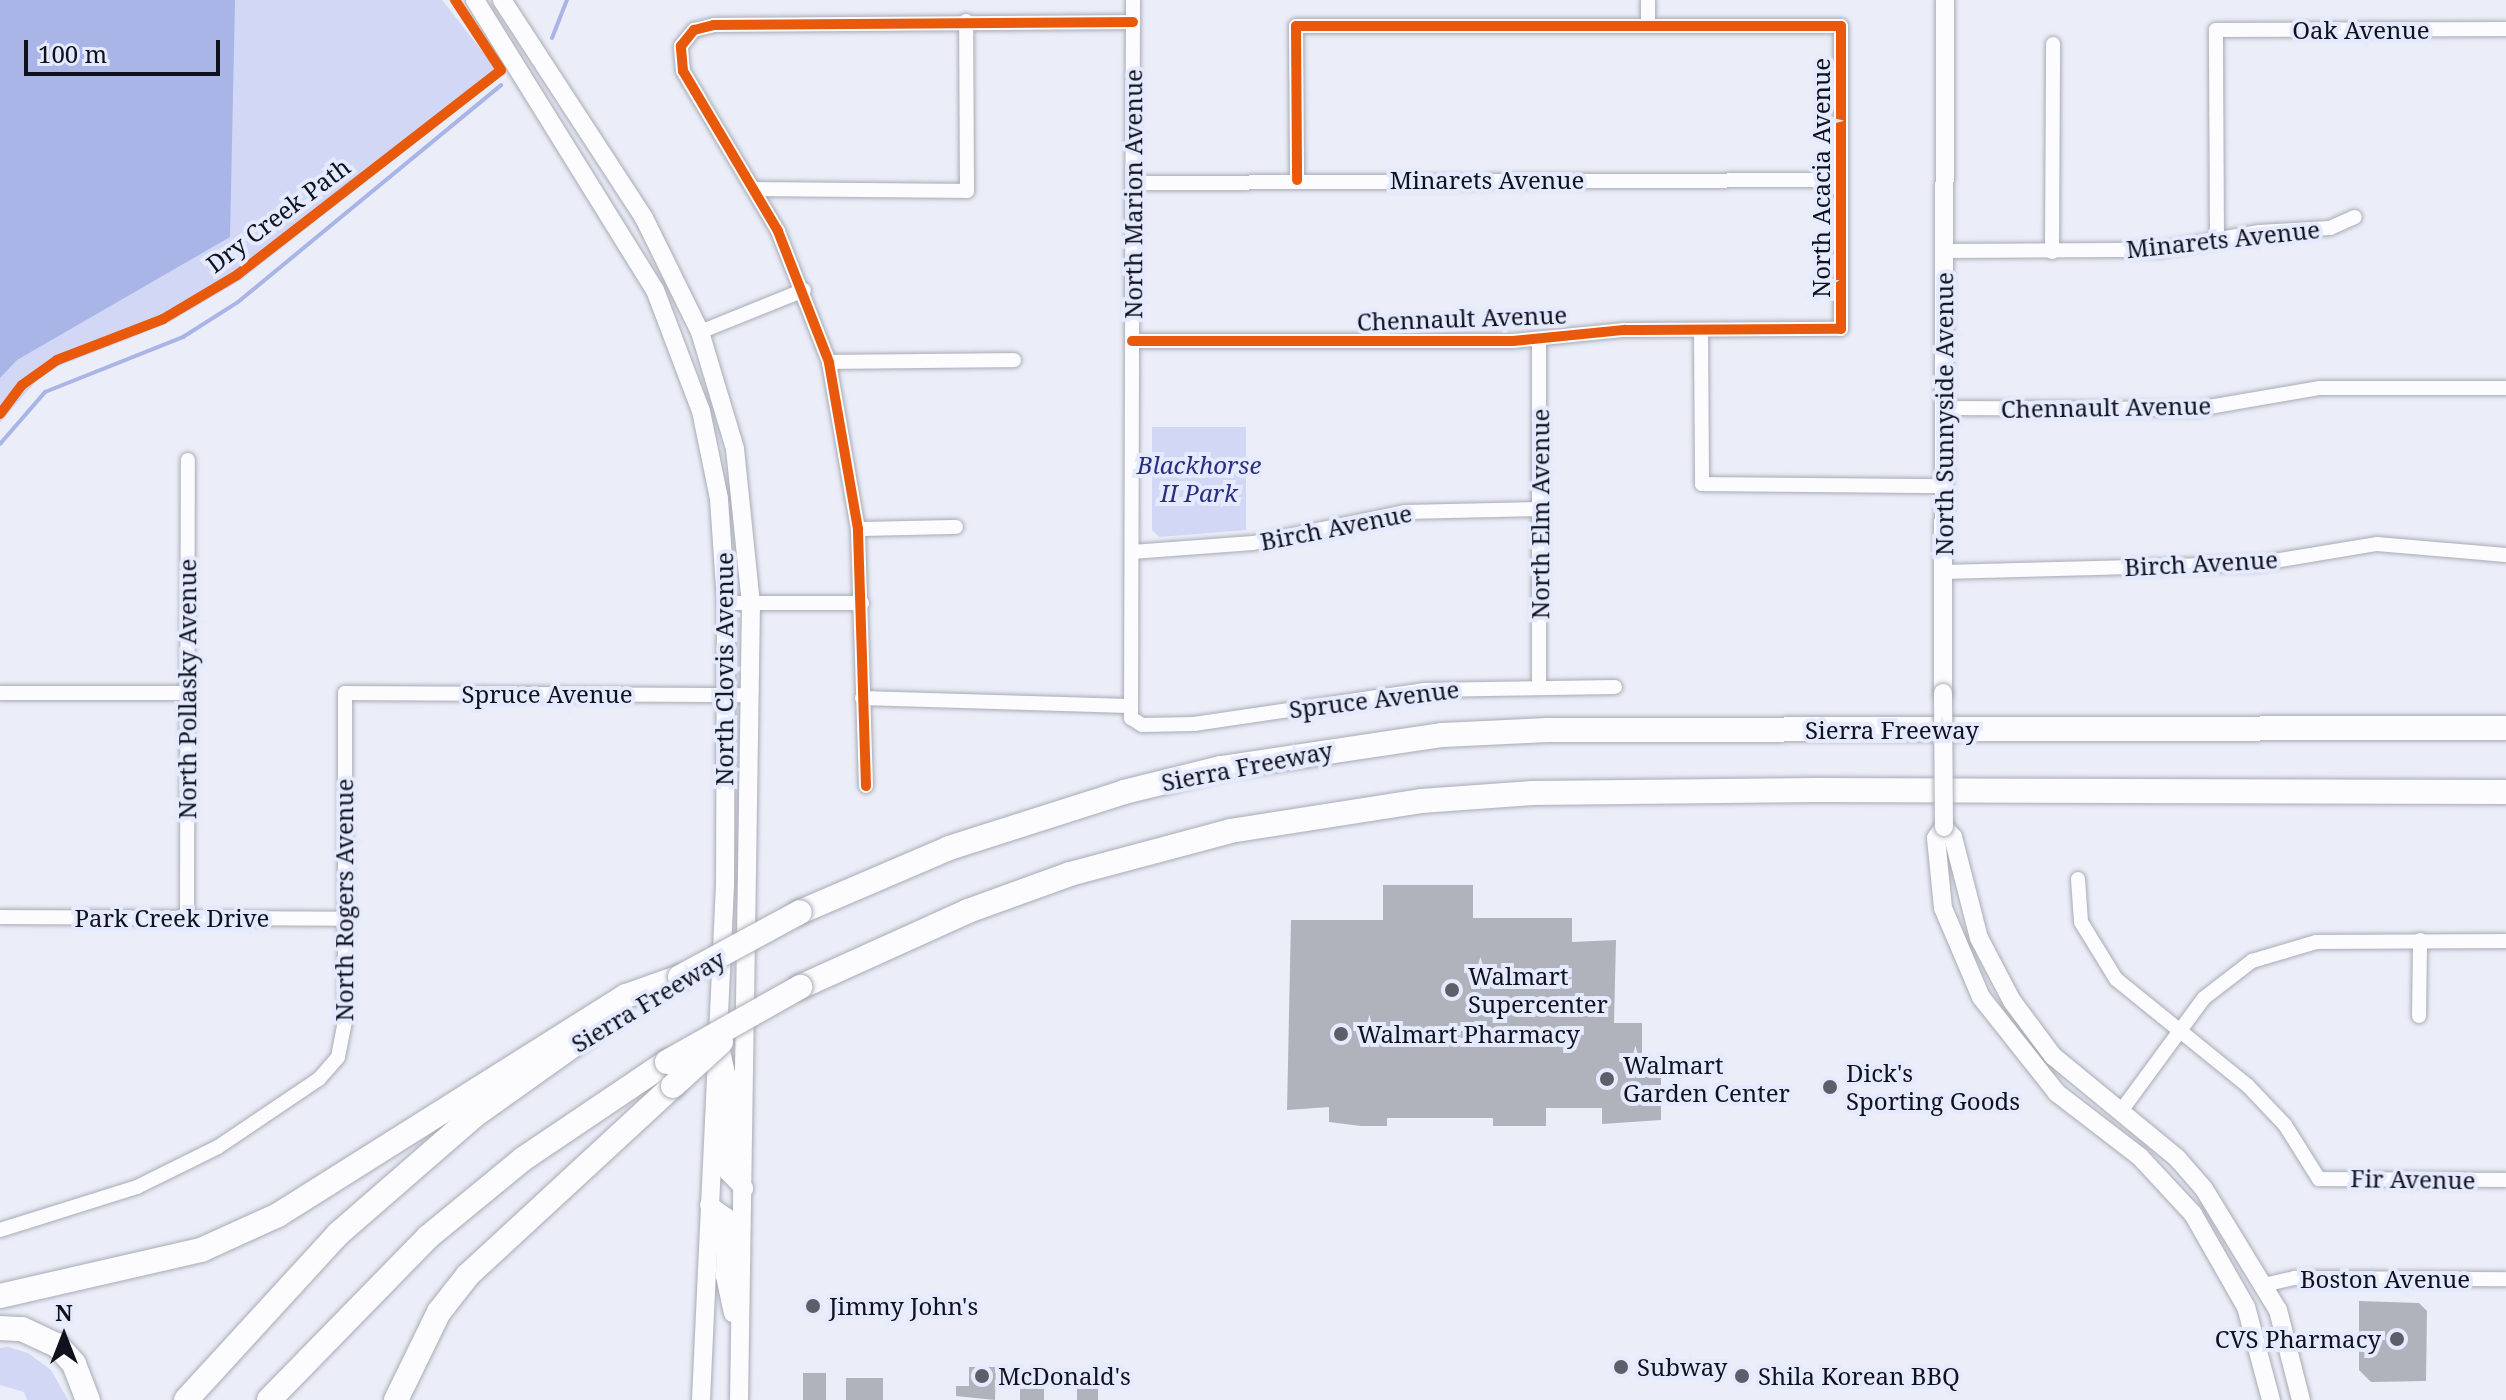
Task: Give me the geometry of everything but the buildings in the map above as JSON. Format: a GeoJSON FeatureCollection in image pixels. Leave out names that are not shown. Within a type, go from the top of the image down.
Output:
{"type":"FeatureCollection","features":[{"type":"Feature","properties":{"kind":"highway"},"geometry":{"type":"LineString","coordinates":[[2314,730],[2506,716]]}},
{"type":"Feature","properties":{"kind":"highway","name":"Sierra Freeway"},"geometry":{"type":"LineString","coordinates":[[186,1400],[338,1234],[475,1115],[680,977],[800,912],[1043,816],[1221,768],[1338,748],[1548,730],[2506,728]]}},
{"type":"Feature","properties":{"kind":"highway"},"geometry":{"type":"LineString","coordinates":[[269,1400],[385,1278],[523,1159],[667,1062],[800,987],[924,929],[1070,874],[1246,828],[1421,801],[1816,790],[2506,792]]}},
{"type":"Feature","properties":{"kind":"highway"},"geometry":{"type":"LineString","coordinates":[[0,1296],[201,1250],[278,1215],[613,1003],[680,977]]}},
{"type":"Feature","properties":{"kind":"highway"},"geometry":{"type":"LineString","coordinates":[[396,1400],[439,1312],[468,1275],[756,1011]]}},
{"type":"Feature","properties":{"kind":"highway"},"geometry":{"type":"LineString","coordinates":[[290,1400],[385,1278]]}},
{"type":"Feature","properties":{"kind":"highway"},"geometry":{"type":"LineString","coordinates":[[0,1328],[22,1329],[57,1345],[74,1364],[88,1400]]}},
{"type":"Feature","properties":{"kind":"main road","name":"North Clovis Avenue"},"geometry":{"type":"LineString","coordinates":[[475,0],[616,219],[655,290],[701,411],[719,499],[726,603],[725,885],[716,1025],[701,1400]]}},
{"type":"Feature","properties":{"kind":"main road","name":"North Clovis Avenue"},"geometry":{"type":"LineString","coordinates":[[502,0],[644,218],[700,332],[735,449],[751,603],[739,1400]]}},
{"type":"Feature","properties":{"kind":"main road","name":"North Sunnyside Avenue"},"geometry":{"type":"LineString","coordinates":[[1945,0],[1944,827],[1936,838],[1939,890],[1981,997],[2057,1093],[2140,1157],[2193,1214],[2226,1265],[2253,1327],[2271,1400]]}},
{"type":"Feature","properties":{"kind":"main road"},"geometry":{"type":"LineString","coordinates":[[616,219],[637,229],[676,304],[700,332]]}},
{"type":"Feature","properties":{"kind":"main road","name":"North Sunnyside Avenue"},"geometry":{"type":"LineString","coordinates":[[1944,827],[1953,837],[1979,938],[2034,1034],[2204,1189],[2264,1285],[2288,1337],[2301,1400]]}},
{"type":"Feature","properties":{"kind":"main road"},"geometry":{"type":"LineString","coordinates":[[1939,890],[1953,899],[1995,996],[2034,1034]]}},
{"type":"Feature","properties":{"kind":"main road"},"geometry":{"type":"LineString","coordinates":[[1981,997],[2083,1102],[2105,1115],[2121,1111]]}},
{"type":"Feature","properties":{"kind":"main road"},"geometry":{"type":"LineString","coordinates":[[716,1025],[730,1091],[728,1172],[744,1188]]}},
{"type":"Feature","properties":{"kind":"main road"},"geometry":{"type":"LineString","coordinates":[[2140,1157],[2181,1183],[2247,1277],[2264,1285]]}},
{"type":"Feature","properties":{"kind":"main road"},"geometry":{"type":"LineString","coordinates":[[709,1205],[726,1217],[725,1276],[740,1343]]}},
{"type":"Feature","properties":{"kind":"street","name":"North Marion Avenue"},"geometry":{"type":"LineString","coordinates":[[1133,0],[1129,706],[1134,723]]}},
{"type":"Feature","properties":{"kind":"street"},"geometry":{"type":"LineString","coordinates":[[1297,180],[1296,26],[1648,26],[1648,0]]}},
{"type":"Feature","properties":{"kind":"street"},"geometry":{"type":"LineString","coordinates":[[756,189],[967,191],[966,21]]}},
{"type":"Feature","properties":{"kind":"street"},"geometry":{"type":"LineString","coordinates":[[866,786],[858,529],[829,362],[804,290],[756,189],[683,71],[686,37],[714,25],[1133,22]]}},
{"type":"Feature","properties":{"kind":"street","name":"North Acacia Avenue"},"geometry":{"type":"LineString","coordinates":[[1648,26],[1841,26],[1841,329]]}},
{"type":"Feature","properties":{"kind":"street","name":"Oak Avenue"},"geometry":{"type":"LineString","coordinates":[[2217,239],[2216,30],[2506,29]]}},
{"type":"Feature","properties":{"kind":"street"},"geometry":{"type":"LineString","coordinates":[[2052,252],[2053,44]]}},
{"type":"Feature","properties":{"kind":"street","name":"Minarets Avenue"},"geometry":{"type":"LineString","coordinates":[[1133,183],[1841,180]]}},
{"type":"Feature","properties":{"kind":"street","name":"Minarets Avenue"},"geometry":{"type":"LineString","coordinates":[[1944,251],[2159,250],[2217,239],[2330,228],[2355,217]]}},
{"type":"Feature","properties":{"kind":"street"},"geometry":{"type":"LineString","coordinates":[[700,332],[804,290]]}},
{"type":"Feature","properties":{"kind":"street","name":"Chennault Avenue"},"geometry":{"type":"LineString","coordinates":[[1132,341],[1539,340],[1624,330],[1841,329]]}},
{"type":"Feature","properties":{"kind":"street"},"geometry":{"type":"LineString","coordinates":[[1701,332],[1702,484],[1944,486]]}},
{"type":"Feature","properties":{"kind":"street","name":"North Elm Avenue"},"geometry":{"type":"LineString","coordinates":[[1539,340],[1539,687]]}},
{"type":"Feature","properties":{"kind":"street"},"geometry":{"type":"LineString","coordinates":[[829,362],[1014,360]]}},
{"type":"Feature","properties":{"kind":"street","name":"Chennault Avenue"},"geometry":{"type":"LineString","coordinates":[[1944,408],[2197,409],[2320,388],[2506,388]]}},
{"type":"Feature","properties":{"kind":"street","name":"North Pollasky Avenue"},"geometry":{"type":"LineString","coordinates":[[187,919],[188,460]]}},
{"type":"Feature","properties":{"kind":"street","name":"Birch Avenue"},"geometry":{"type":"LineString","coordinates":[[1132,552],[1253,543],[1405,512],[1540,509]]}},
{"type":"Feature","properties":{"kind":"street"},"geometry":{"type":"LineString","coordinates":[[858,529],[956,527]]}},
{"type":"Feature","properties":{"kind":"street","name":"Birch Avenue"},"geometry":{"type":"LineString","coordinates":[[1943,572],[2256,564],[2377,544],[2506,555]]}},
{"type":"Feature","properties":{"kind":"street"},"geometry":{"type":"LineString","coordinates":[[726,603],[862,603]]}},
{"type":"Feature","properties":{"kind":"street","name":"Spruce Avenue"},"geometry":{"type":"LineString","coordinates":[[1134,723],[1194,724],[1424,690],[1615,687]]}},
{"type":"Feature","properties":{"kind":"street"},"geometry":{"type":"LineString","coordinates":[[0,693],[187,693]]}},
{"type":"Feature","properties":{"kind":"street","name":"Spruce Avenue"},"geometry":{"type":"LineString","coordinates":[[345,693],[750,695]]}},
{"type":"Feature","properties":{"kind":"street","name":"North Rogers Avenue"},"geometry":{"type":"LineString","coordinates":[[0,1230],[177,1168],[319,1079],[344,1038],[345,693]]}},
{"type":"Feature","properties":{"kind":"street"},"geometry":{"type":"LineString","coordinates":[[862,698],[1129,706]]}},
{"type":"Feature","properties":{"kind":"street"},"geometry":{"type":"LineString","coordinates":[[2078,879],[2081,922],[2091,945],[2116,979],[2178,1033]]}},
{"type":"Feature","properties":{"kind":"street","name":"Park Creek Drive"},"geometry":{"type":"LineString","coordinates":[[0,917],[345,919]]}},
{"type":"Feature","properties":{"kind":"street"},"geometry":{"type":"LineString","coordinates":[[2419,1016],[2420,940]]}},
{"type":"Feature","properties":{"kind":"street"},"geometry":{"type":"LineString","coordinates":[[2121,1111],[2178,1033],[2222,980],[2286,947],[2420,940],[2506,941]]}},
{"type":"Feature","properties":{"kind":"street","name":"Fir Avenue"},"geometry":{"type":"LineString","coordinates":[[2178,1033],[2265,1104],[2319,1179],[2506,1180]]}},
{"type":"Feature","properties":{"kind":"street","name":"Boston Avenue"},"geometry":{"type":"LineString","coordinates":[[2264,1285],[2295,1278],[2506,1279]]}},
{"type":"Feature","properties":{"kind":"green space"},"geometry":{"type":"Polygon","coordinates":[[[0,0],[442,0],[501,75],[241,280],[166,324],[59,366],[37,380],[0,423],[0,0]]]}},
{"type":"Feature","properties":{"kind":"green space","name":"Blackhorse II Park"},"geometry":{"type":"Polygon","coordinates":[[[1152,427],[1246,427],[1246,530],[1159,537],[1152,530],[1152,427]]]}},
{"type":"Feature","properties":{"kind":"green space"},"geometry":{"type":"Polygon","coordinates":[[[0,1348],[28,1353],[51,1370],[68,1400],[27,1400],[24,1392],[0,1385],[0,1348]]]}},
{"type":"Feature","properties":{"kind":"water"},"geometry":{"type":"Polygon","coordinates":[[[0,0],[235,0],[230,237],[17,360],[0,378],[0,0]]]}},
{"type":"Feature","properties":{"kind":"waterway"},"geometry":{"type":"LineString","coordinates":[[552,38],[567,0]]}},
{"type":"Feature","properties":{"kind":"waterway"},"geometry":{"type":"LineString","coordinates":[[0,444],[45,392],[183,337],[238,302],[501,85]]}},
{"type":"Feature","properties":{"kind":"cycle path","name":"Dry Creek Path"},"geometry":{"type":"LineString","coordinates":[[0,414],[22,385],[57,360],[163,319],[237,275],[501,70],[455,0]]}},
{"type":"Feature","properties":{"kind":"cycle path"},"geometry":{"type":"LineString","coordinates":[[866,786],[858,529],[829,362],[778,231],[683,71],[681,46],[694,30],[714,25],[1133,22]]}},
{"type":"Feature","properties":{"kind":"cycle path"},"geometry":{"type":"LineString","coordinates":[[1132,341],[1513,341],[1624,330],[1841,329],[1841,26],[1296,26],[1297,180]]}},
{"type":"Feature","properties":{"kind":"place","name":"Walmart Supercenter"},"geometry":{"type":"Point","coordinates":[1452,990]}},
{"type":"Feature","properties":{"kind":"place","name":"Walmart Pharmacy"},"geometry":{"type":"Point","coordinates":[1341,1034]}},
{"type":"Feature","properties":{"kind":"place","name":"Walmart Garden Center"},"geometry":{"type":"Point","coordinates":[1607,1079]}},
{"type":"Feature","properties":{"kind":"place","name":"Dick's Sporting Goods"},"geometry":{"type":"Point","coordinates":[1830,1087]}},
{"type":"Feature","properties":{"kind":"place","name":"Jimmy John's"},"geometry":{"type":"Point","coordinates":[813,1306]}},
{"type":"Feature","properties":{"kind":"place","name":"CVS Pharmacy"},"geometry":{"type":"Point","coordinates":[2397,1339]}},
{"type":"Feature","properties":{"kind":"place","name":"Subway"},"geometry":{"type":"Point","coordinates":[1621,1367]}},
{"type":"Feature","properties":{"kind":"place","name":"McDonald's"},"geometry":{"type":"Point","coordinates":[982,1376]}},
{"type":"Feature","properties":{"kind":"place","name":"Shila Korean BBQ"},"geometry":{"type":"Point","coordinates":[1742,1376]}}]}
